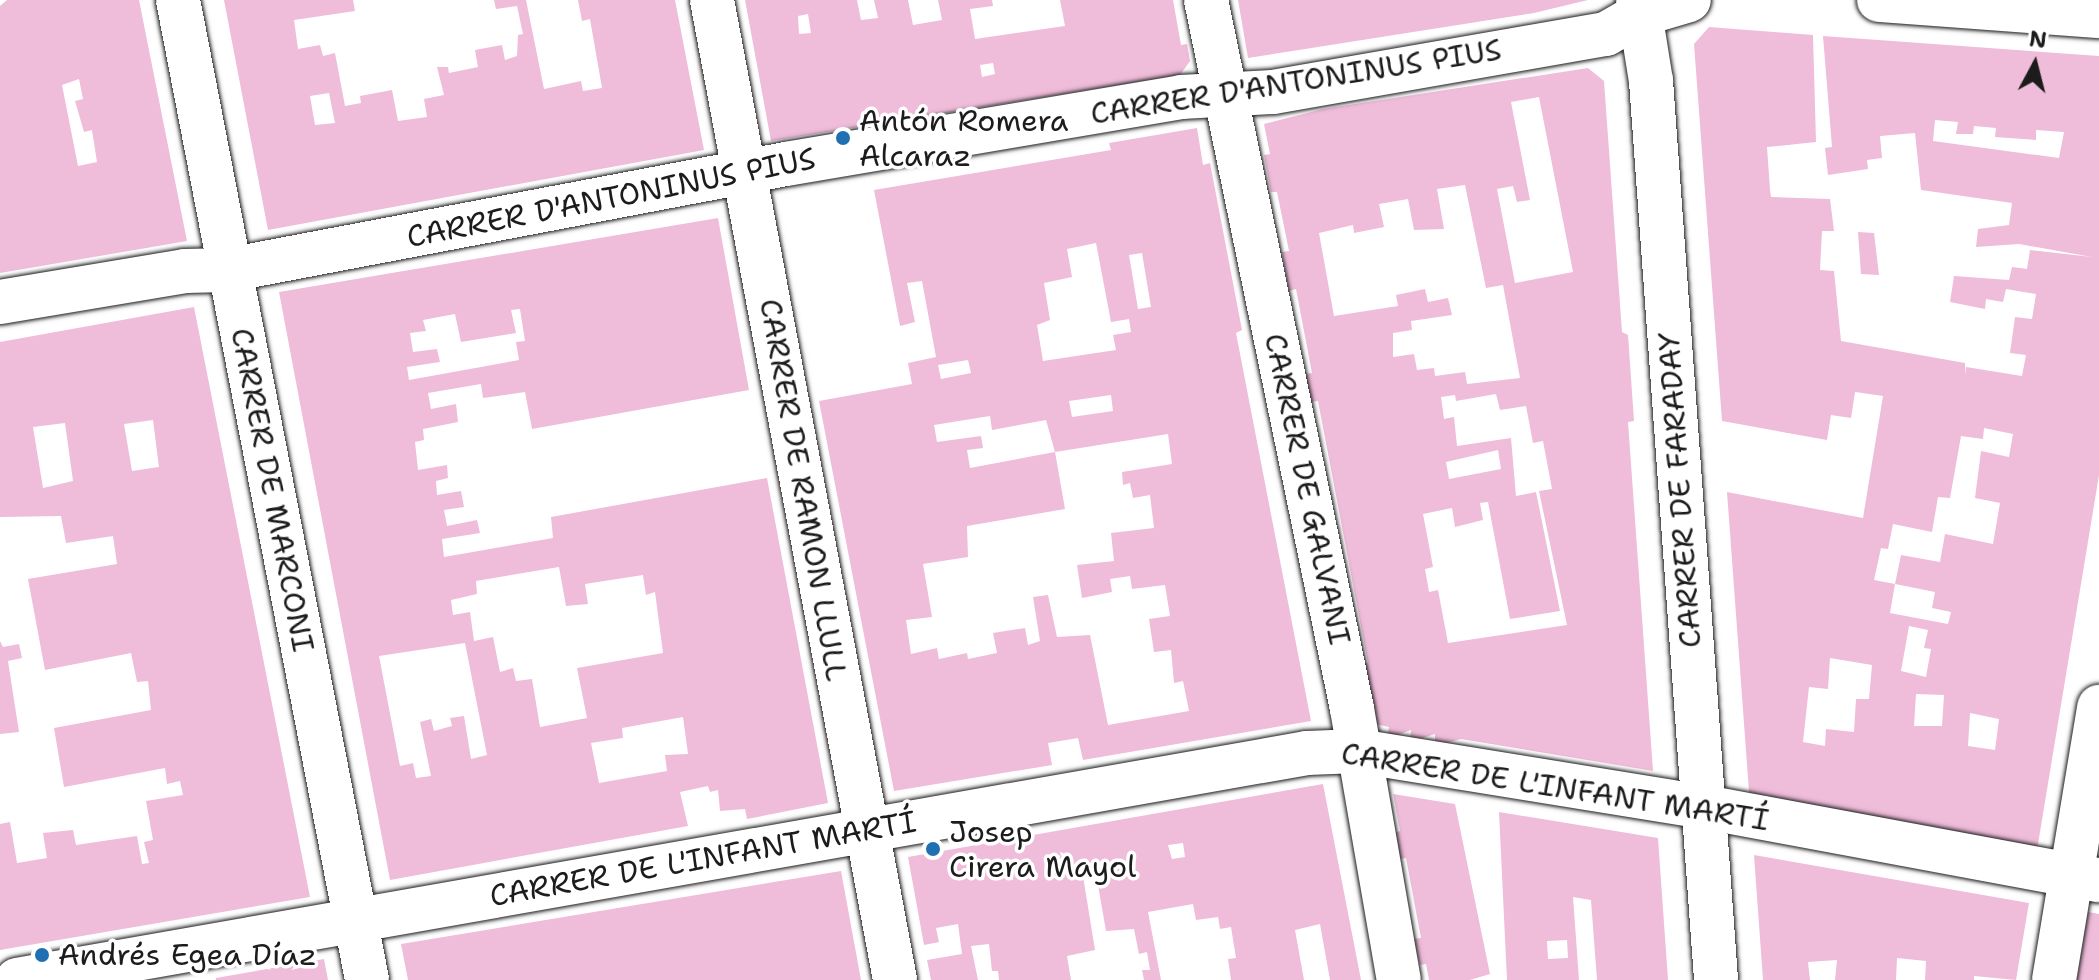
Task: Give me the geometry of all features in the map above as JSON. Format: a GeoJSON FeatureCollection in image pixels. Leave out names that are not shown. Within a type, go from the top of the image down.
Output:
{"type":"FeatureCollection","features":[{"type":"Feature","properties":{"kind":"street","name":"CARRER DE MARCONI"},"geometry":{"type":"LineString","coordinates":[[178,0],[367,980]]}},
{"type":"Feature","properties":{"kind":"street","name":"CARRER DE RAMON LLULL"},"geometry":{"type":"LineString","coordinates":[[712,0],[747,174],[865,831],[895,980]]}},
{"type":"Feature","properties":{"kind":"street","name":"CARRER DE GALVANI"},"geometry":{"type":"LineString","coordinates":[[1206,0],[1358,751],[1399,980]]}},
{"type":"Feature","properties":{"kind":"street","name":"CARRER D'ANTONINUS PIUS"},"geometry":{"type":"LineString","coordinates":[[0,302],[185,271],[228,270],[1181,97],[1273,92],[1606,34],[1638,8],[1689,0]]}},
{"type":"Feature","properties":{"kind":"street"},"geometry":{"type":"LineString","coordinates":[[1879,0],[2099,16]]}},
{"type":"Feature","properties":{"kind":"street","name":"CARRER DE FARADAY"},"geometry":{"type":"LineString","coordinates":[[1638,8],[1651,81],[1716,980]]}},
{"type":"Feature","properties":{"kind":"street"},"geometry":{"type":"LineString","coordinates":[[2054,980],[2085,878],[2099,707]]}},
{"type":"Feature","properties":{"kind":"street","name":"CARRER DE L'INFANT MARTÍ"},"geometry":{"type":"LineString","coordinates":[[17,980],[1307,753],[1358,751],[1704,807],[2085,878]]}},
{"type":"Feature","properties":{"kind":"building"},"geometry":{"type":"Polygon","coordinates":[[[7,0],[139,0],[187,241],[0,273],[0,6],[7,0]],[[79,79],[62,85],[78,166],[97,162],[92,130],[84,132],[75,101],[83,99],[79,79]]]}},
{"type":"Feature","properties":{"kind":"building"},"geometry":{"type":"Polygon","coordinates":[[[224,0],[353,0],[355,11],[294,20],[298,49],[320,45],[323,56],[335,53],[345,106],[361,103],[360,96],[392,90],[398,121],[427,117],[424,99],[444,95],[437,67],[448,67],[449,73],[478,67],[475,50],[502,45],[505,60],[517,56],[518,35],[523,34],[517,6],[496,9],[494,0],[526,0],[544,89],[581,81],[583,91],[602,88],[590,19],[582,21],[578,0],[675,0],[704,150],[268,230],[224,0]],[[329,93],[310,96],[315,125],[335,123],[329,93]]]}},
{"type":"Feature","properties":{"kind":"building"},"geometry":{"type":"Polygon","coordinates":[[[745,0],[857,0],[861,20],[878,18],[874,0],[908,0],[913,25],[942,20],[938,0],[992,0],[993,6],[970,9],[975,39],[1065,26],[1060,0],[1173,0],[1181,45],[1187,44],[1190,61],[1180,75],[771,141],[745,0]],[[808,14],[798,16],[799,34],[811,33],[808,14]],[[993,63],[980,65],[982,77],[995,74],[993,63]]]}},
{"type":"Feature","properties":{"kind":"building"},"geometry":{"type":"Polygon","coordinates":[[[1238,0],[1588,0],[1534,13],[1248,58],[1238,0]]]}},
{"type":"Feature","properties":{"kind":"building"},"geometry":{"type":"Polygon","coordinates":[[[1709,27],[1813,35],[1816,142],[1767,147],[1771,197],[1830,199],[1834,231],[1822,231],[1820,270],[1834,271],[1841,341],[1965,363],[1965,375],[1966,367],[2022,376],[2026,355],[2010,353],[2015,317],[2032,319],[2036,294],[2006,289],[2003,302],[1986,299],[1985,309],[1950,302],[1954,276],[2009,280],[2012,267],[2027,269],[2030,250],[2092,257],[2019,244],[1976,247],[1978,229],[2009,225],[2012,203],[1921,190],[1915,133],[1880,136],[1882,158],[1867,160],[1868,169],[1828,175],[1825,148],[1832,147],[1823,36],[2099,56],[2099,475],[2037,850],[1750,805],[1727,492],[1863,518],[1883,396],[1855,392],[1851,418],[1831,415],[1827,440],[1722,421],[1694,44],[1709,27]],[[1935,120],[1933,141],[2059,158],[2064,132],[2036,130],[2036,140],[1995,137],[1996,128],[1974,126],[1973,134],[1956,134],[1958,122],[1935,120]],[[1984,428],[1983,439],[1961,436],[1950,498],[1938,497],[1932,532],[1893,524],[1888,549],[1881,548],[1874,580],[1895,584],[1901,555],[1940,562],[1945,534],[1993,544],[2000,503],[1975,498],[1981,451],[2009,457],[2013,434],[1984,428]],[[1895,584],[1890,613],[1948,624],[1951,612],[1932,608],[1935,592],[1895,584]],[[1909,626],[1901,671],[1926,677],[1931,649],[1924,648],[1928,630],[1909,626]],[[1830,658],[1828,689],[1809,687],[1803,742],[1825,746],[1826,729],[1854,732],[1856,699],[1869,699],[1872,665],[1830,658]],[[1916,694],[1914,726],[1942,726],[1944,695],[1916,694]],[[1970,713],[1968,746],[1995,750],[1999,719],[1970,713]]]}},
{"type":"Feature","properties":{"kind":"building"},"geometry":{"type":"Polygon","coordinates":[[[1588,68],[1604,81],[1622,332],[1628,335],[1634,421],[1628,422],[1653,771],[1461,739],[1435,746],[1435,734],[1410,742],[1411,730],[1387,739],[1389,727],[1371,723],[1361,664],[1368,663],[1318,401],[1310,402],[1305,374],[1312,373],[1296,289],[1289,291],[1282,252],[1289,251],[1277,192],[1271,192],[1264,155],[1270,154],[1264,124],[1323,109],[1588,68]],[[1539,97],[1511,102],[1530,200],[1517,202],[1513,186],[1497,189],[1515,283],[1573,272],[1539,97]],[[1465,185],[1437,189],[1444,229],[1414,230],[1408,199],[1379,204],[1384,227],[1354,233],[1353,225],[1319,233],[1334,316],[1398,306],[1396,295],[1425,289],[1428,302],[1448,298],[1452,315],[1411,321],[1412,330],[1393,333],[1393,357],[1414,354],[1417,370],[1434,368],[1435,376],[1465,372],[1467,384],[1520,378],[1503,285],[1486,288],[1465,185]],[[1496,394],[1456,401],[1455,395],[1441,397],[1444,419],[1454,417],[1457,446],[1511,438],[1516,496],[1536,492],[1560,611],[1510,619],[1488,502],[1480,503],[1483,520],[1455,527],[1452,508],[1423,514],[1433,567],[1425,569],[1429,592],[1438,590],[1448,643],[1567,625],[1539,491],[1552,489],[1543,441],[1533,443],[1526,406],[1500,410],[1496,394]],[[1498,450],[1446,462],[1449,479],[1501,469],[1498,450]]]}},
{"type":"Feature","properties":{"kind":"building"},"geometry":{"type":"Polygon","coordinates":[[[1197,128],[1203,165],[1210,163],[1242,330],[1236,333],[1311,721],[1083,760],[1078,738],[1048,743],[1052,765],[894,791],[819,401],[912,384],[908,363],[936,357],[922,281],[907,283],[915,322],[900,326],[874,190],[1111,150],[1109,143],[1197,128]],[[1096,243],[1067,249],[1072,277],[1044,283],[1050,320],[1037,325],[1043,361],[1116,350],[1113,335],[1131,332],[1129,319],[1111,322],[1096,243]],[[1142,253],[1129,255],[1138,309],[1151,307],[1142,253]],[[968,360],[938,365],[941,379],[971,373],[968,360]],[[1111,395],[1069,401],[1072,417],[1113,411],[1111,395]],[[990,416],[934,425],[937,442],[981,436],[983,448],[967,450],[970,468],[1055,452],[1046,420],[992,430],[990,416]],[[1168,434],[1055,452],[1065,509],[967,526],[968,557],[923,564],[932,617],[906,620],[911,654],[937,648],[939,659],[967,653],[968,659],[997,653],[993,633],[1025,628],[1028,645],[1040,641],[1033,597],[1048,595],[1057,637],[1090,635],[1108,725],[1189,711],[1183,681],[1174,683],[1171,650],[1154,652],[1149,619],[1170,616],[1165,585],[1132,589],[1130,576],[1110,579],[1112,592],[1082,598],[1077,565],[1114,561],[1111,533],[1154,528],[1150,495],[1133,498],[1130,483],[1123,485],[1122,472],[1172,464],[1168,434]]]}},
{"type":"Feature","properties":{"kind":"building"},"geometry":{"type":"Polygon","coordinates":[[[718,218],[749,390],[532,429],[525,392],[483,398],[481,384],[428,393],[431,409],[456,404],[458,422],[423,429],[424,440],[415,442],[418,470],[447,465],[448,478],[436,481],[437,495],[461,491],[464,507],[444,510],[447,526],[477,520],[480,533],[442,539],[444,557],[553,538],[551,517],[767,478],[828,803],[747,819],[745,809],[720,811],[718,790],[710,792],[708,786],[680,792],[688,826],[390,880],[279,292],[718,218]],[[520,309],[511,310],[516,333],[461,342],[455,314],[423,320],[426,331],[410,333],[413,352],[437,349],[440,362],[407,367],[409,380],[519,360],[516,342],[525,341],[520,309]],[[559,567],[476,581],[477,594],[451,600],[453,615],[470,612],[474,641],[493,637],[500,672],[513,668],[516,681],[532,679],[540,727],[587,718],[577,668],[663,653],[655,592],[646,595],[643,575],[585,584],[588,604],[566,606],[559,567]],[[465,643],[379,656],[400,766],[413,763],[416,778],[431,776],[420,722],[431,719],[434,731],[452,726],[450,718],[464,716],[471,759],[487,755],[465,643]],[[683,717],[622,728],[623,738],[591,743],[599,783],[667,771],[665,755],[688,754],[683,717]]]}},
{"type":"Feature","properties":{"kind":"building"},"geometry":{"type":"Polygon","coordinates":[[[1858,232],[1874,233],[1879,275],[1861,274],[1858,232]]]}},
{"type":"Feature","properties":{"kind":"building"},"geometry":{"type":"Polygon","coordinates":[[[194,307],[310,897],[0,950],[0,824],[10,822],[17,863],[47,858],[43,833],[73,830],[76,845],[137,836],[142,864],[149,863],[144,842],[153,840],[146,801],[183,795],[180,781],[167,784],[165,768],[64,787],[54,728],[151,710],[148,681],[137,682],[131,653],[45,670],[28,579],[117,564],[113,536],[66,543],[61,516],[0,517],[0,342],[194,307]],[[153,420],[124,424],[132,471],[159,467],[153,420]],[[65,423],[33,427],[43,488],[73,481],[65,423]]]}},
{"type":"Feature","properties":{"kind":"building"},"geometry":{"type":"Polygon","coordinates":[[[0,641],[3,647],[19,644],[22,658],[8,661],[19,732],[0,734],[0,641]]]}},
{"type":"Feature","properties":{"kind":"building"},"geometry":{"type":"Polygon","coordinates":[[[1323,784],[1361,980],[1330,980],[1320,924],[1295,930],[1304,980],[1231,980],[1228,959],[1236,958],[1231,927],[1220,929],[1218,917],[1196,920],[1193,904],[1148,912],[1161,980],[1144,980],[1142,970],[1150,970],[1147,952],[1139,954],[1134,929],[1106,931],[1095,868],[1082,870],[1095,950],[1067,956],[1071,980],[999,980],[998,971],[992,971],[989,944],[971,946],[978,980],[931,980],[927,960],[962,954],[958,924],[936,928],[939,942],[924,945],[908,857],[1323,784]],[[1183,843],[1168,845],[1172,859],[1185,857],[1183,843]]]}},
{"type":"Feature","properties":{"kind":"building"},"geometry":{"type":"Polygon","coordinates":[[[1393,794],[1455,804],[1490,974],[1470,980],[1429,980],[1426,964],[1420,965],[1414,939],[1421,938],[1406,858],[1399,859],[1394,833],[1400,831],[1393,794]]]}},
{"type":"Feature","properties":{"kind":"building"},"geometry":{"type":"Polygon","coordinates":[[[1499,812],[1658,838],[1668,980],[1597,980],[1591,900],[1573,897],[1579,980],[1507,980],[1499,812]],[[1567,940],[1547,941],[1548,959],[1568,958],[1567,940]]]}},
{"type":"Feature","properties":{"kind":"building"},"geometry":{"type":"Polygon","coordinates":[[[1754,855],[2029,903],[2016,980],[1974,976],[1974,980],[1925,980],[1926,961],[1897,958],[1896,980],[1835,980],[1837,960],[1808,962],[1810,980],[1763,980],[1754,855]]]}},
{"type":"Feature","properties":{"kind":"building"},"geometry":{"type":"Polygon","coordinates":[[[841,871],[861,980],[408,980],[401,944],[841,871]]]}},
{"type":"Feature","properties":{"kind":"building"},"geometry":{"type":"Polygon","coordinates":[[[2088,912],[2099,914],[2099,980],[2077,980],[2088,912]]]}},
{"type":"Feature","properties":{"kind":"building"},"geometry":{"type":"Polygon","coordinates":[[[324,959],[328,980],[216,980],[216,978],[324,959]]]}},
{"type":"Feature","properties":{"kind":"place","name":"Antón Romera Alcaraz"},"geometry":{"type":"Point","coordinates":[843,138]}},
{"type":"Feature","properties":{"kind":"place","name":"Josep Cirera Mayol"},"geometry":{"type":"Point","coordinates":[933,849]}},
{"type":"Feature","properties":{"kind":"place","name":"Andrés Egea Díaz"},"geometry":{"type":"Point","coordinates":[42,955]}}]}
